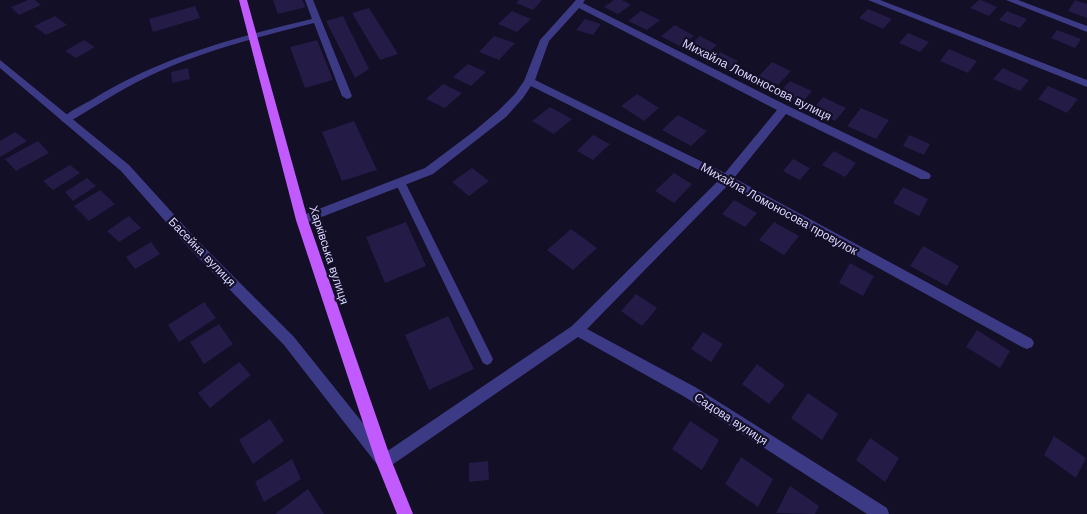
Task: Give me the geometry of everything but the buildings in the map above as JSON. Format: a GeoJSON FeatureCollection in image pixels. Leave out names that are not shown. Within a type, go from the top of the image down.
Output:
{"type":"FeatureCollection","features":[{"type":"Feature","properties":{"kind":"main road","name":"Харківська вулиця"},"geometry":{"type":"LineString","coordinates":[[243,0],[302,220],[384,462],[405,514]]}},
{"type":"Feature","properties":{"kind":"street"},"geometry":{"type":"LineString","coordinates":[[872,0],[1087,84]]}},
{"type":"Feature","properties":{"kind":"street"},"geometry":{"type":"LineString","coordinates":[[1010,0],[1087,29]]}},
{"type":"Feature","properties":{"kind":"street"},"geometry":{"type":"LineString","coordinates":[[302,220],[401,184],[429,171],[478,135],[502,114],[529,81],[545,40],[580,2]]}},
{"type":"Feature","properties":{"kind":"street","name":"Михайла Ломоносова вулиця"},"geometry":{"type":"LineString","coordinates":[[580,2],[784,109],[926,176]]}},
{"type":"Feature","properties":{"kind":"street","name":"Басейна вулиця"},"geometry":{"type":"LineString","coordinates":[[0,63],[125,168],[193,244],[289,341],[384,462]]}},
{"type":"Feature","properties":{"kind":"street","name":"Михайла Ломоносова провулок"},"geometry":{"type":"LineString","coordinates":[[529,81],[727,179],[1027,343]]}},
{"type":"Feature","properties":{"kind":"street"},"geometry":{"type":"LineString","coordinates":[[384,462],[577,330],[727,179],[784,109]]}},
{"type":"Feature","properties":{"kind":"street","name":"Садова вулиця"},"geometry":{"type":"LineString","coordinates":[[577,330],[690,392],[882,514]]}},
{"type":"Feature","properties":{"kind":"lane"},"geometry":{"type":"LineString","coordinates":[[309,0],[347,96]]}},
{"type":"Feature","properties":{"kind":"lane"},"geometry":{"type":"LineString","coordinates":[[66,120],[135,79],[183,58],[252,36],[316,20]]}},
{"type":"Feature","properties":{"kind":"lane"},"geometry":{"type":"LineString","coordinates":[[401,184],[487,359]]}}]}
